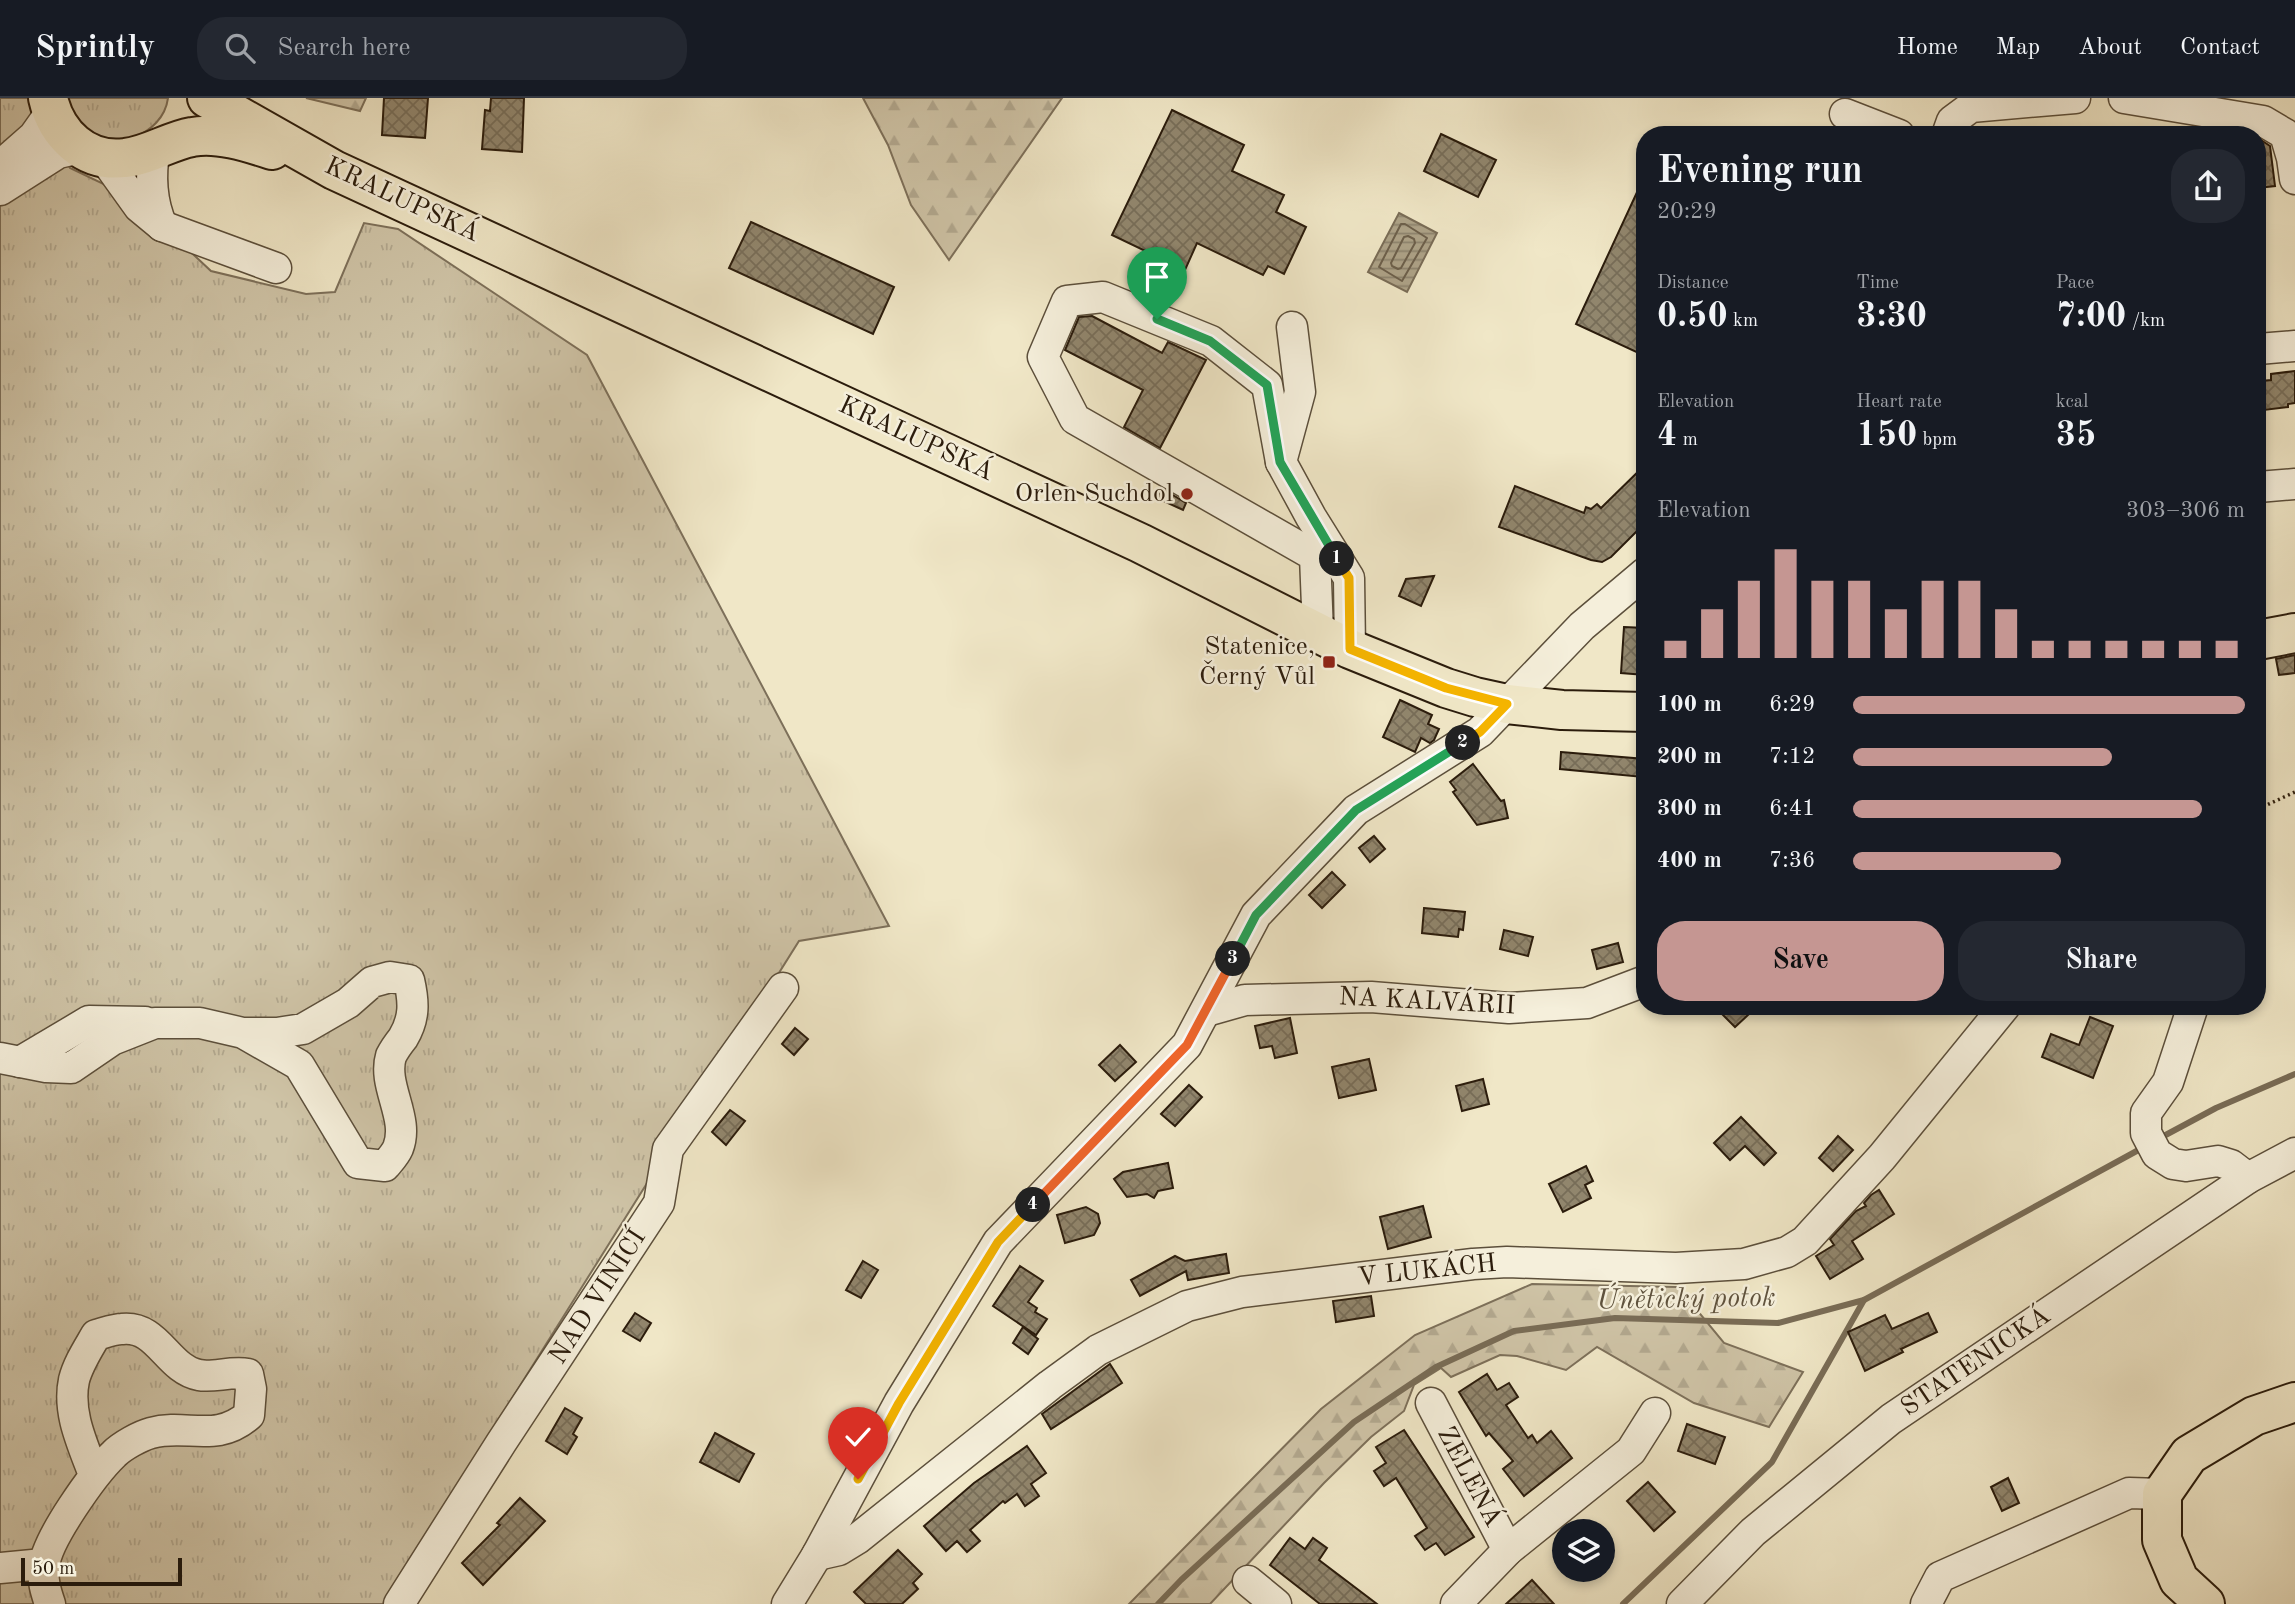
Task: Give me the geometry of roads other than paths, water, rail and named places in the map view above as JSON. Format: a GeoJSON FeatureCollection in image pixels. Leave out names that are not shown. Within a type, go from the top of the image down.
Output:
{"type":"FeatureCollection","features":[{"type":"Feature","properties":{"kind":"main road"},"geometry":{"type":"LineString","coordinates":[[155,148],[170,135],[181,119],[187,98]]}},
{"type":"Feature","properties":{"kind":"main road","name":"KRALUPSKÁ"},"geometry":{"type":"LineString","coordinates":[[207,98],[334,170],[1140,543],[1334,641],[1446,688],[1507,704],[1563,710],[1636,712]]}},
{"type":"Feature","properties":{"kind":"main road"},"geometry":{"type":"LineString","coordinates":[[49,105],[58,126],[68,138],[87,151],[125,158],[194,136],[221,138],[257,145],[334,170]]}},
{"type":"Feature","properties":{"kind":"main road"},"geometry":{"type":"LineString","coordinates":[[2266,638],[2295,633]]}},
{"type":"Feature","properties":{"kind":"main road"},"geometry":{"type":"LineString","coordinates":[[2205,1604],[2179,1580],[2162,1540],[2162,1494],[2189,1455],[2254,1416],[2295,1402]]}},
{"type":"Feature","properties":{"kind":"street"},"geometry":{"type":"LineString","coordinates":[[1950,126],[1952,121],[1971,107],[2075,98]]}},
{"type":"Feature","properties":{"kind":"street"},"geometry":{"type":"LineString","coordinates":[[2124,98],[2263,121],[2285,134],[2295,179]]}},
{"type":"Feature","properties":{"kind":"street"},"geometry":{"type":"LineString","coordinates":[[0,166],[34,136],[49,105]]}},
{"type":"Feature","properties":{"kind":"street"},"geometry":{"type":"LineString","coordinates":[[1845,114],[1876,126]]}},
{"type":"Feature","properties":{"kind":"street"},"geometry":{"type":"LineString","coordinates":[[155,148],[152,190],[162,226]]}},
{"type":"Feature","properties":{"kind":"street"},"geometry":{"type":"LineString","coordinates":[[0,190],[58,153],[87,151],[106,161],[139,207],[162,226],[276,268]]}},
{"type":"Feature","properties":{"kind":"street"},"geometry":{"type":"LineString","coordinates":[[1103,297],[1210,341],[1267,385],[1280,462],[1349,578],[1334,641],[1315,556],[1075,419],[1043,357],[1067,301],[1103,297]]}},
{"type":"Feature","properties":{"kind":"street"},"geometry":{"type":"LineString","coordinates":[[1280,462],[1300,392],[1292,327]]}},
{"type":"Feature","properties":{"kind":"street"},"geometry":{"type":"LineString","coordinates":[[2266,348],[2295,346]]}},
{"type":"Feature","properties":{"kind":"street"},"geometry":{"type":"LineString","coordinates":[[2266,486],[2295,484]]}},
{"type":"Feature","properties":{"kind":"street"},"geometry":{"type":"LineString","coordinates":[[787,1604],[817,1555],[899,1403],[998,1242],[1187,1045],[1256,915],[1356,810],[1480,732],[1582,626],[1636,581]]}},
{"type":"Feature","properties":{"kind":"street"},"geometry":{"type":"LineString","coordinates":[[10,1060],[71,1068],[112,1040],[155,1023],[200,1023],[243,1033],[277,1033],[303,1029],[348,1003],[372,982],[390,977],[409,980],[414,999],[412,1018],[392,1055],[389,1072],[401,1135],[398,1149],[385,1166],[358,1163],[299,1065],[243,1033]]}},
{"type":"Feature","properties":{"kind":"street","name":"NA KALVÁRII"},"geometry":{"type":"LineString","coordinates":[[1206,1011],[1245,1000],[1371,997],[1509,1008],[1574,1004],[1587,1003],[1636,984]]}},
{"type":"Feature","properties":{"kind":"street","name":"NAD VINICÍ"},"geometry":{"type":"LineString","coordinates":[[399,1604],[659,1203],[668,1149],[783,988]]}},
{"type":"Feature","properties":{"kind":"street","name":"V LUKÁCH"},"geometry":{"type":"LineString","coordinates":[[817,1555],[839,1550],[857,1539],[1098,1350],[1162,1316],[1212,1298],[1242,1292],[1507,1262],[1689,1268],[1744,1264],[1787,1251],[1805,1241],[1882,1157],[1998,1015]]}},
{"type":"Feature","properties":{"kind":"street"},"geometry":{"type":"LineString","coordinates":[[2190,1015],[2168,1082],[2146,1113],[2147,1133],[2157,1154],[2173,1164],[2186,1166],[2218,1161],[2231,1165],[2248,1178]]}},
{"type":"Feature","properties":{"kind":"street","name":"STATENICKÁ"},"geometry":{"type":"LineString","coordinates":[[1682,1604],[1753,1532],[1891,1419],[2248,1178],[2295,1153]]}},
{"type":"Feature","properties":{"kind":"street"},"geometry":{"type":"LineString","coordinates":[[50,1604],[44,1585],[44,1564],[54,1537],[94,1475],[116,1451],[150,1433],[174,1430],[213,1431],[237,1426],[248,1415],[251,1389],[248,1374],[233,1371],[200,1375],[181,1368],[144,1332],[124,1328],[96,1335],[74,1379],[72,1402],[76,1428],[94,1475]]}},
{"type":"Feature","properties":{"kind":"street","name":"ZELENÁ"},"geometry":{"type":"LineString","coordinates":[[1431,1403],[1508,1550]]}},
{"type":"Feature","properties":{"kind":"street","name":"ZELENÁ"},"geometry":{"type":"LineString","coordinates":[[1456,1604],[1508,1550],[1630,1451],[1655,1413]]}},
{"type":"Feature","properties":{"kind":"street"},"geometry":{"type":"LineString","coordinates":[[1926,1604],[1940,1577],[2129,1493],[2162,1494]]}},
{"type":"Feature","properties":{"kind":"street"},"geometry":{"type":"LineString","coordinates":[[0,1568],[44,1564]]}},
{"type":"Feature","properties":{"kind":"street"},"geometry":{"type":"LineString","coordinates":[[1248,1581],[1276,1604]]}},
{"type":"Feature","properties":{"kind":"water"},"geometry":{"type":"Polygon","coordinates":[[[1399,213],[1437,233],[1407,292],[1368,272],[1399,213]]]}},
{"type":"Feature","properties":{"kind":"waterway","name":"Únětický potok"},"geometry":{"type":"LineString","coordinates":[[2160,1138],[2216,1108],[2295,1074]]}},
{"type":"Feature","properties":{"kind":"waterway","name":"Únětický potok"},"geometry":{"type":"LineString","coordinates":[[1158,1604],[1354,1422],[1436,1367],[1514,1331],[1615,1318],[1778,1323],[1864,1300],[2144,1147]]}},
{"type":"Feature","properties":{"kind":"waterway"},"geometry":{"type":"LineString","coordinates":[[1623,1604],[1772,1462],[1864,1300]]}},
{"type":"Feature","properties":{"kind":"place","name":"Orlen Suchdol"},"geometry":{"type":"Point","coordinates":[1187,494]}},
{"type":"Feature","properties":{"kind":"place","name":"Statenice, Černý Vůl"},"geometry":{"type":"Point","coordinates":[1329,662]}}]}
